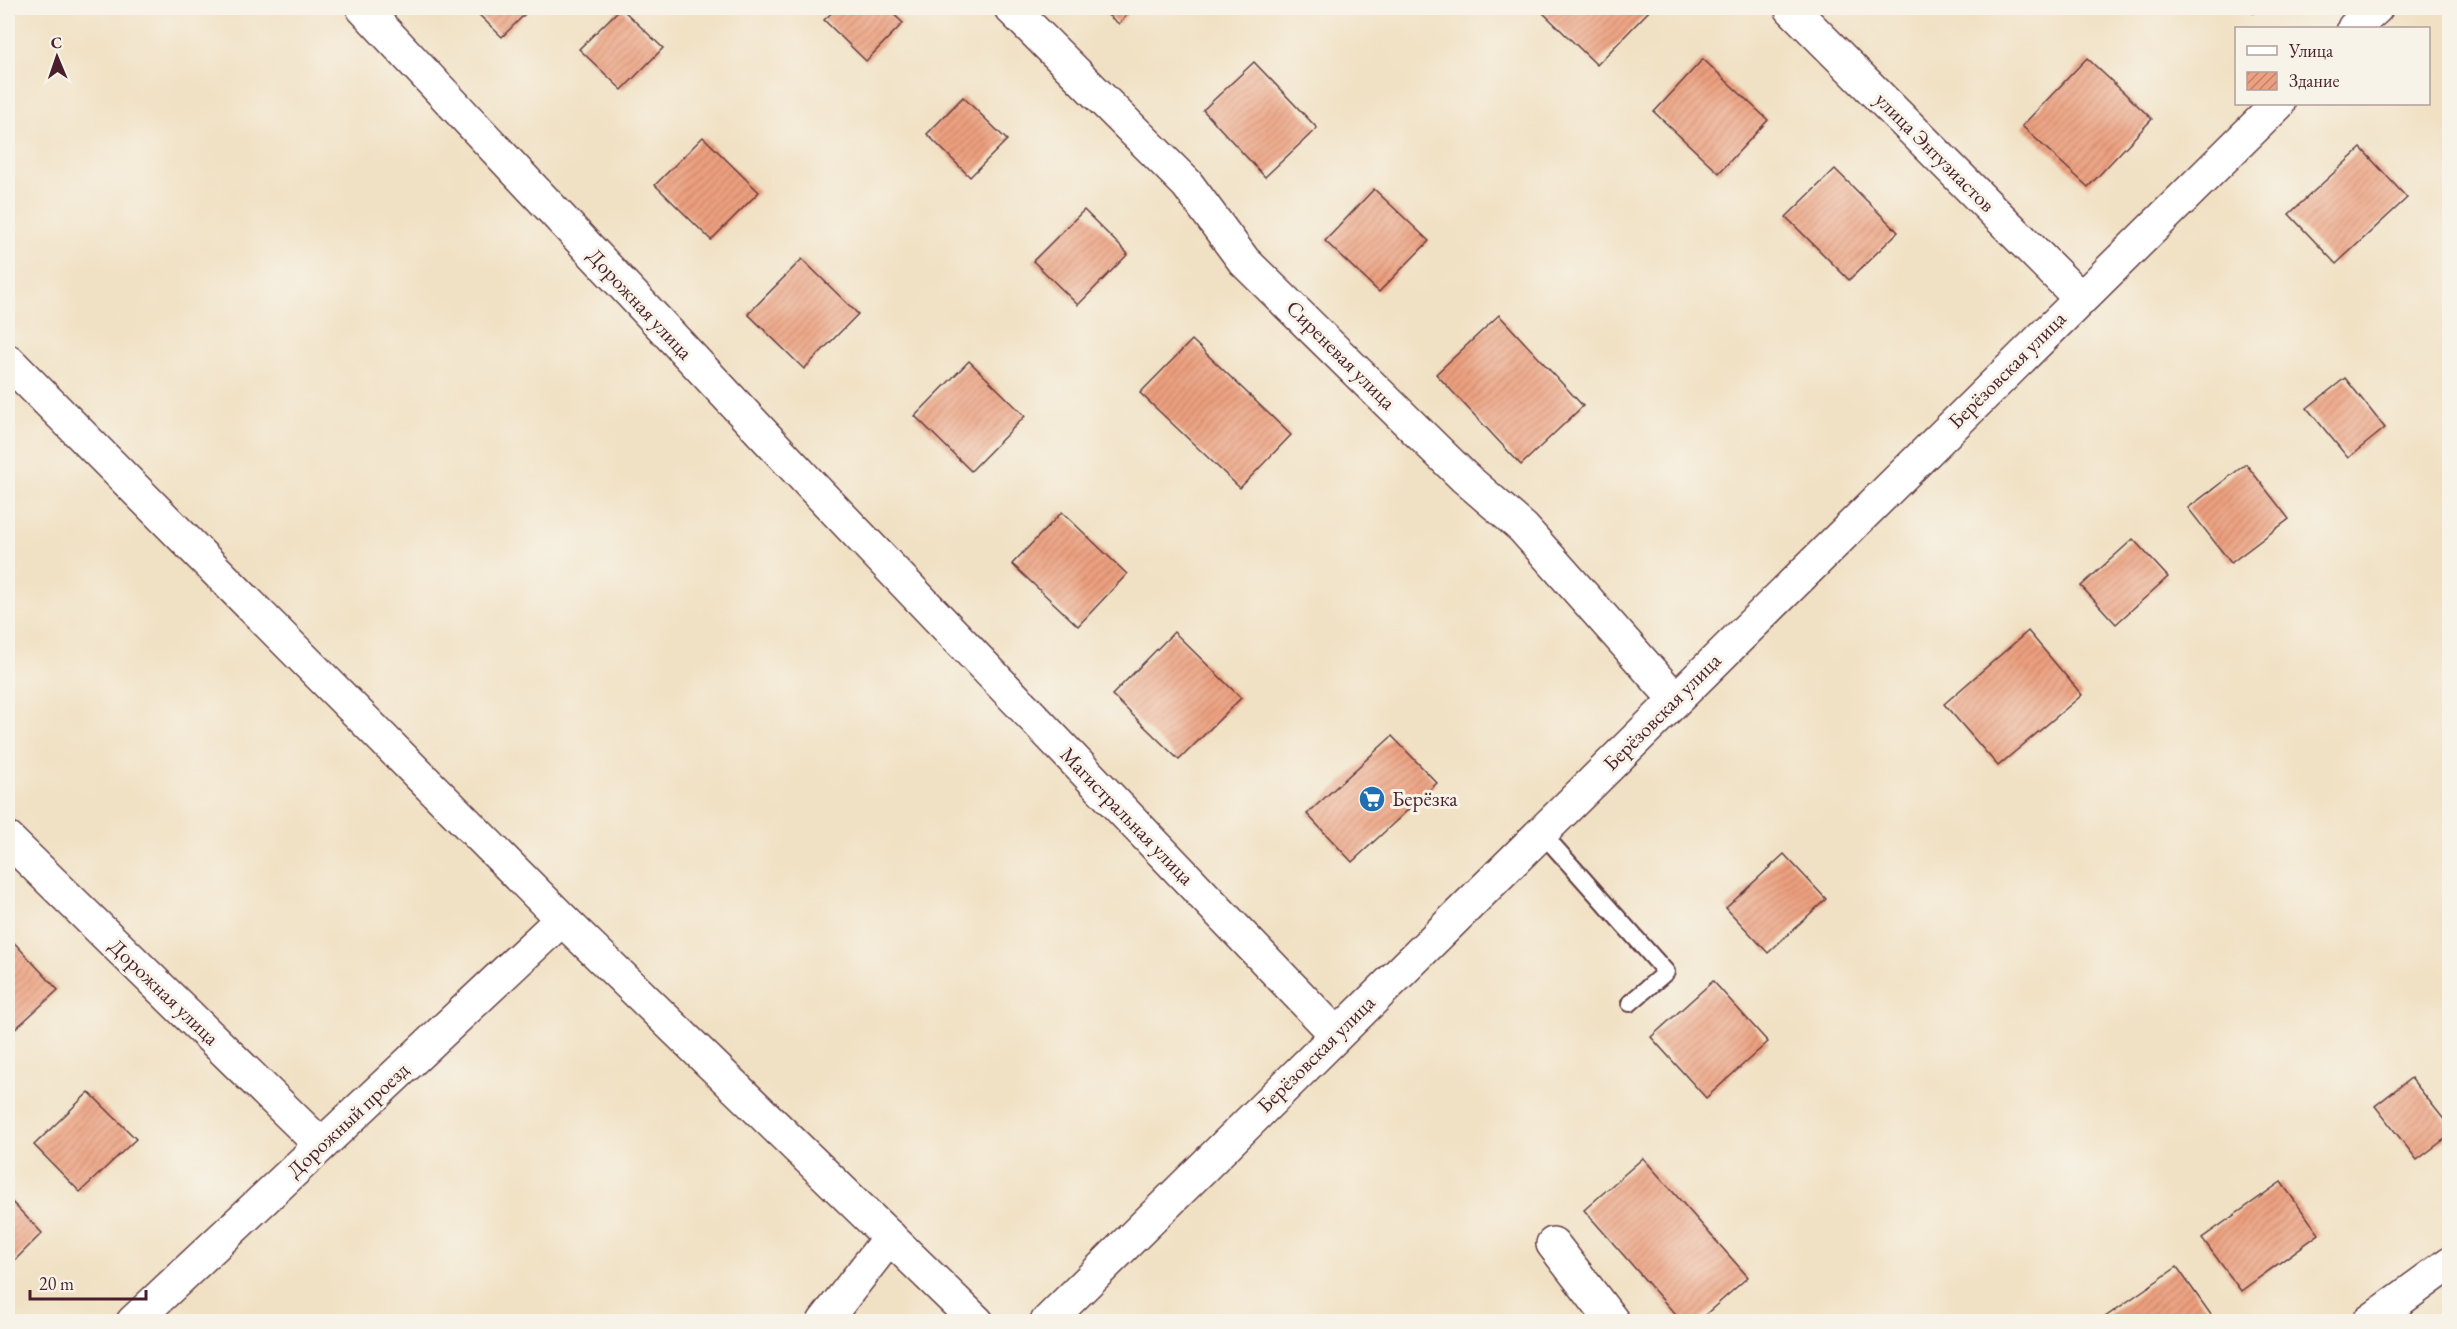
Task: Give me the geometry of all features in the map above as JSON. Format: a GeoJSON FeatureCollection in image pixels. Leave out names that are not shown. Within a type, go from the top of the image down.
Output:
{"type":"FeatureCollection","features":[{"type":"Feature","properties":{"kind":"street","name":"Дорожная улица"},"geometry":{"type":"LineString","coordinates":[[363,8],[918,598]]}},
{"type":"Feature","properties":{"kind":"street","name":"Сиреневая улица"},"geometry":{"type":"LineString","coordinates":[[1011,8],[1187,184],[1244,261],[1464,477],[1523,528],[1675,699]]}},
{"type":"Feature","properties":{"kind":"street","name":"улица Энтузиастов"},"geometry":{"type":"LineString","coordinates":[[1791,8],[2079,297]]}},
{"type":"Feature","properties":{"kind":"street"},"geometry":{"type":"LineString","coordinates":[[2355,27],[2376,8]]}},
{"type":"Feature","properties":{"kind":"street","name":"Берёзовская улица"},"geometry":{"type":"LineString","coordinates":[[1047,1322],[2079,297],[2277,105]]}},
{"type":"Feature","properties":{"kind":"street"},"geometry":{"type":"LineString","coordinates":[[8,361],[562,919],[977,1322]]}},
{"type":"Feature","properties":{"kind":"street","name":"Магистральная улица"},"geometry":{"type":"LineString","coordinates":[[918,598],[1336,1034]]}},
{"type":"Feature","properties":{"kind":"street","name":"Дорожная улица"},"geometry":{"type":"LineString","coordinates":[[8,839],[321,1145]]}},
{"type":"Feature","properties":{"kind":"street","name":"Дорожный проезд"},"geometry":{"type":"LineString","coordinates":[[133,1322],[562,919]]}},
{"type":"Feature","properties":{"kind":"street"},"geometry":{"type":"LineString","coordinates":[[825,1322],[890,1237]]}},
{"type":"Feature","properties":{"kind":"street"},"geometry":{"type":"LineString","coordinates":[[1553,1244],[1613,1322]]}},
{"type":"Feature","properties":{"kind":"street"},"geometry":{"type":"LineString","coordinates":[[2369,1322],[2450,1263]]}},
{"type":"Feature","properties":{"kind":"lane"},"geometry":{"type":"LineString","coordinates":[[1540,832],[1666,972],[1630,1003]]}},
{"type":"Feature","properties":{"kind":"building"},"geometry":{"type":"Polygon","coordinates":[[[472,8],[531,8],[502,37],[472,8]]]}},
{"type":"Feature","properties":{"kind":"building"},"geometry":{"type":"Polygon","coordinates":[[[621,8],[663,48],[622,90],[579,49],[621,8]]]}},
{"type":"Feature","properties":{"kind":"building"},"geometry":{"type":"Polygon","coordinates":[[[837,8],[887,8],[903,23],[866,61],[824,20],[837,8]]]}},
{"type":"Feature","properties":{"kind":"building"},"geometry":{"type":"Polygon","coordinates":[[[1099,8],[1133,8],[1119,24],[1099,8]]]}},
{"type":"Feature","properties":{"kind":"building"},"geometry":{"type":"Polygon","coordinates":[[[1544,8],[1645,8],[1649,11],[1597,65],[1541,11],[1544,8]]]}},
{"type":"Feature","properties":{"kind":"building"},"geometry":{"type":"Polygon","coordinates":[[[2247,8],[2259,8],[2253,13],[2247,8]]]}},
{"type":"Feature","properties":{"kind":"building"},"geometry":{"type":"Polygon","coordinates":[[[2087,58],[2152,119],[2088,187],[2022,126],[2087,58]]]}},
{"type":"Feature","properties":{"kind":"building"},"geometry":{"type":"Polygon","coordinates":[[[1703,59],[1768,120],[1719,173],[1654,112],[1703,59]]]}},
{"type":"Feature","properties":{"kind":"building"},"geometry":{"type":"Polygon","coordinates":[[[1254,62],[1317,128],[1265,177],[1203,110],[1254,62]]]}},
{"type":"Feature","properties":{"kind":"building"},"geometry":{"type":"Polygon","coordinates":[[[963,97],[1007,140],[970,177],[927,134],[963,97]]]}},
{"type":"Feature","properties":{"kind":"building"},"geometry":{"type":"Polygon","coordinates":[[[703,137],[759,192],[711,240],[655,185],[703,137]]]}},
{"type":"Feature","properties":{"kind":"building"},"geometry":{"type":"Polygon","coordinates":[[[2361,148],[2407,198],[2336,264],[2289,214],[2361,148]]]}},
{"type":"Feature","properties":{"kind":"building"},"geometry":{"type":"Polygon","coordinates":[[[1835,169],[1898,232],[1849,280],[1786,217],[1835,169]]]}},
{"type":"Feature","properties":{"kind":"building"},"geometry":{"type":"Polygon","coordinates":[[[1374,189],[1429,241],[1379,292],[1325,241],[1374,189]]]}},
{"type":"Feature","properties":{"kind":"building"},"geometry":{"type":"Polygon","coordinates":[[[1084,210],[1128,254],[1078,305],[1033,261],[1084,210]]]}},
{"type":"Feature","properties":{"kind":"building"},"geometry":{"type":"Polygon","coordinates":[[[802,259],[858,314],[804,369],[748,314],[802,259]]]}},
{"type":"Feature","properties":{"kind":"building"},"geometry":{"type":"Polygon","coordinates":[[[1499,315],[1583,406],[1521,465],[1436,374],[1499,315]]]}},
{"type":"Feature","properties":{"kind":"building"},"geometry":{"type":"Polygon","coordinates":[[[1192,340],[1291,435],[1240,488],[1140,393],[1192,340]]]}},
{"type":"Feature","properties":{"kind":"building"},"geometry":{"type":"Polygon","coordinates":[[[969,361],[1025,416],[971,471],[915,416],[969,361]]]}},
{"type":"Feature","properties":{"kind":"building"},"geometry":{"type":"Polygon","coordinates":[[[2345,378],[2385,428],[2348,458],[2307,408],[2345,378]]]}},
{"type":"Feature","properties":{"kind":"building"},"geometry":{"type":"Polygon","coordinates":[[[2246,464],[2289,519],[2231,563],[2188,508],[2246,464]]]}},
{"type":"Feature","properties":{"kind":"building"},"geometry":{"type":"Polygon","coordinates":[[[1062,512],[1127,574],[1078,626],[1012,564],[1062,512]]]}},
{"type":"Feature","properties":{"kind":"building"},"geometry":{"type":"Polygon","coordinates":[[[2133,539],[2168,577],[2116,624],[2081,586],[2133,539]]]}},
{"type":"Feature","properties":{"kind":"building"},"geometry":{"type":"Polygon","coordinates":[[[2028,631],[2082,695],[1998,766],[1944,704],[2028,631]]]}},
{"type":"Feature","properties":{"kind":"building"},"geometry":{"type":"Polygon","coordinates":[[[1174,632],[1241,698],[1179,760],[1112,695],[1174,632]]]}},
{"type":"Feature","properties":{"kind":"building","name":"Берёзка"},"geometry":{"type":"Polygon","coordinates":[[[1392,736],[1437,783],[1352,862],[1307,814],[1392,736]]]}},
{"type":"Feature","properties":{"kind":"building"},"geometry":{"type":"Polygon","coordinates":[[[1784,854],[1826,899],[1768,953],[1726,908],[1784,854]]]}},
{"type":"Feature","properties":{"kind":"building"},"geometry":{"type":"Polygon","coordinates":[[[8,936],[58,990],[12,1032],[8,1028],[8,936]]]}},
{"type":"Feature","properties":{"kind":"building"},"geometry":{"type":"Polygon","coordinates":[[[1713,981],[1768,1042],[1706,1098],[1651,1037],[1713,981]]]}},
{"type":"Feature","properties":{"kind":"building"},"geometry":{"type":"Polygon","coordinates":[[[2411,1078],[2450,1127],[2450,1135],[2417,1160],[2375,1106],[2411,1078]]]}},
{"type":"Feature","properties":{"kind":"building"},"geometry":{"type":"Polygon","coordinates":[[[89,1092],[136,1139],[80,1192],[34,1145],[89,1092]]]}},
{"type":"Feature","properties":{"kind":"building"},"geometry":{"type":"Polygon","coordinates":[[[1643,1158],[1748,1277],[1697,1322],[1682,1322],[1584,1210],[1643,1158]]]}},
{"type":"Feature","properties":{"kind":"building"},"geometry":{"type":"Polygon","coordinates":[[[2281,1182],[2319,1234],[2241,1291],[2202,1238],[2281,1182]]]}},
{"type":"Feature","properties":{"kind":"building"},"geometry":{"type":"Polygon","coordinates":[[[8,1198],[42,1233],[8,1267],[8,1198]]]}},
{"type":"Feature","properties":{"kind":"building"},"geometry":{"type":"Polygon","coordinates":[[[2177,1267],[2214,1319],[2211,1322],[2098,1322],[2177,1267]]]}},
{"type":"Feature","properties":{"kind":"place","name":"Берёзка"},"geometry":{"type":"Point","coordinates":[1372,799]}}]}
